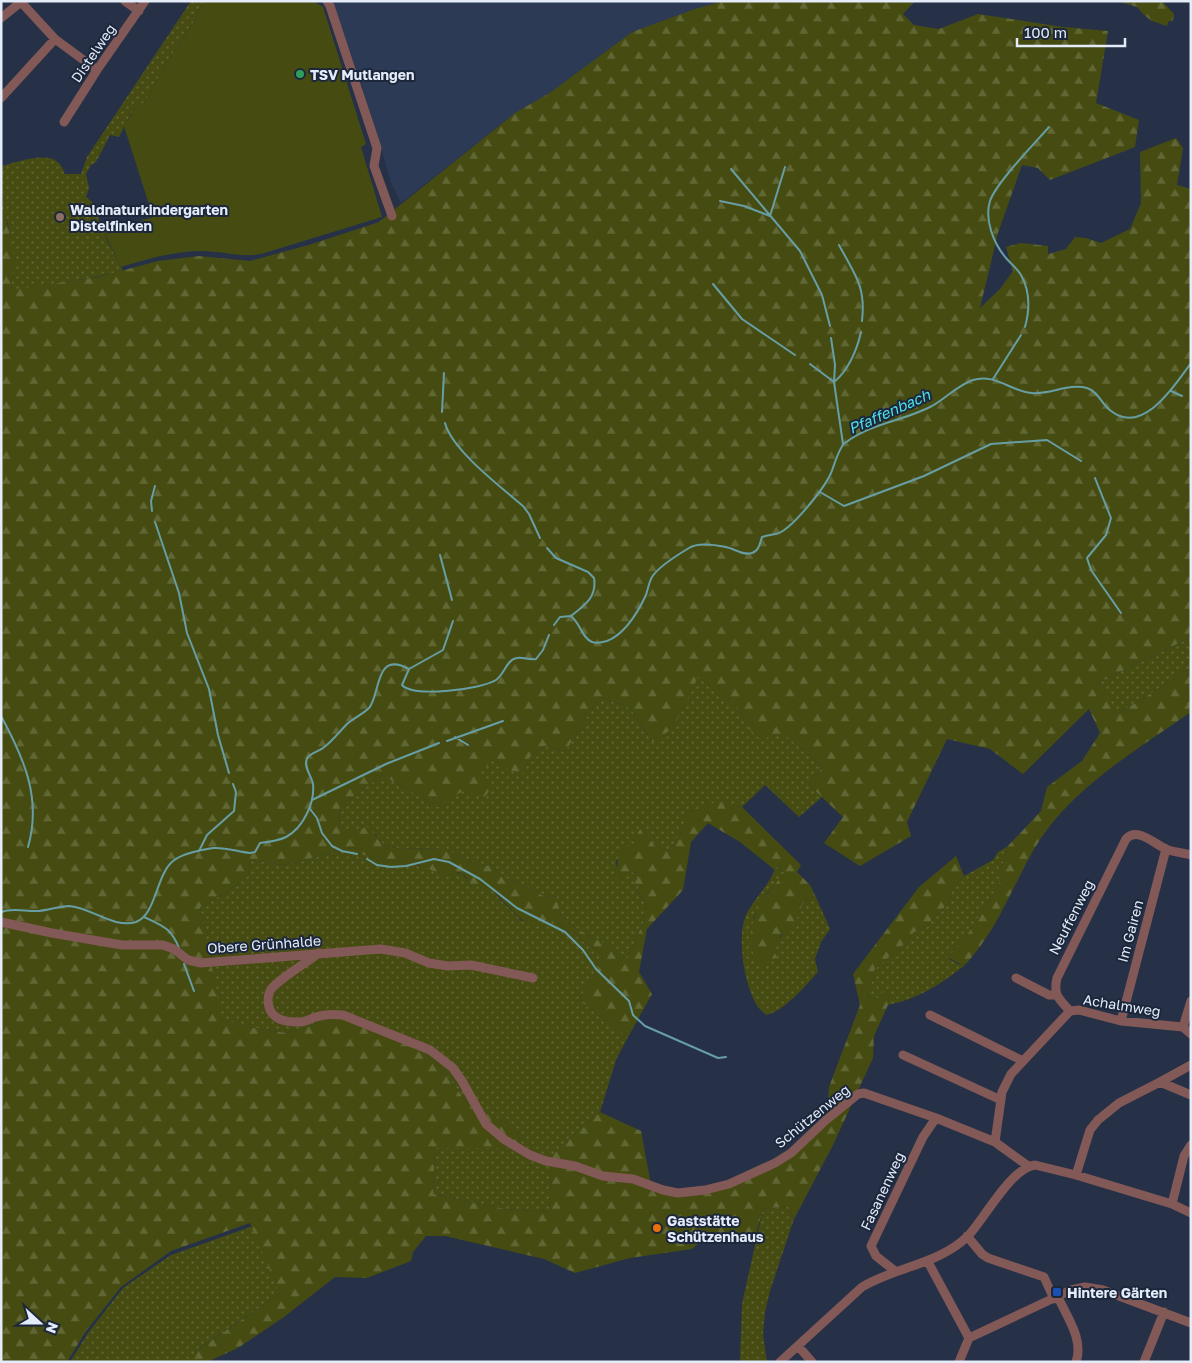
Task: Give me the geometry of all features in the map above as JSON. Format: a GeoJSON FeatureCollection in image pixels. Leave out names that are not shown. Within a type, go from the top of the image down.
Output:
{"type":"FeatureCollection","features":[{"type":"Feature","properties":{"kind":"street"},"geometry":{"type":"LineString","coordinates":[[126,1],[139,11]]}},
{"type":"Feature","properties":{"kind":"street","name":"Distelweg"},"geometry":{"type":"LineString","coordinates":[[64,122],[97,70],[145,1]]}},
{"type":"Feature","properties":{"kind":"street"},"geometry":{"type":"LineString","coordinates":[[327,1],[378,148],[374,166],[392,216]]}},
{"type":"Feature","properties":{"kind":"street"},"geometry":{"type":"LineString","coordinates":[[1,18],[20,2],[55,39],[97,70]]}},
{"type":"Feature","properties":{"kind":"street"},"geometry":{"type":"LineString","coordinates":[[1,98],[55,39]]}},
{"type":"Feature","properties":{"kind":"street","name":"Neuffenweg"},"geometry":{"type":"LineString","coordinates":[[1056,995],[1057,978],[1064,962],[1129,835],[1139,834],[1166,849]]}},
{"type":"Feature","properties":{"kind":"street"},"geometry":{"type":"LineString","coordinates":[[1166,849],[1191,855]]}},
{"type":"Feature","properties":{"kind":"street","name":"Im Gairen"},"geometry":{"type":"LineString","coordinates":[[1121,1021],[1166,849]]}},
{"type":"Feature","properties":{"kind":"street","name":"Obere Grünhalde"},"geometry":{"type":"LineString","coordinates":[[1,922],[52,933],[122,944],[163,944],[174,949],[188,960],[201,963],[381,949],[405,953],[429,963],[448,966],[470,965],[533,978]]}},
{"type":"Feature","properties":{"kind":"street","name":"Schützenweg"},"geometry":{"type":"LineString","coordinates":[[319,953],[287,975],[270,991],[268,1003],[273,1015],[281,1020],[297,1022],[305,1022],[315,1017],[330,1014],[343,1015],[430,1050],[453,1068],[462,1080],[486,1124],[505,1140],[530,1155],[546,1161],[575,1166],[603,1176],[633,1179],[663,1190],[678,1193],[705,1190],[729,1184],[791,1153],[826,1120],[858,1094],[864,1093],[936,1118],[995,1142],[1028,1166]]}},
{"type":"Feature","properties":{"kind":"street"},"geometry":{"type":"LineString","coordinates":[[1016,978],[1049,994],[1056,995],[1070,1011]]}},
{"type":"Feature","properties":{"kind":"street"},"geometry":{"type":"LineString","coordinates":[[1191,1001],[1183,1027],[1191,1034]]}},
{"type":"Feature","properties":{"kind":"street","name":"Achalmweg"},"geometry":{"type":"LineString","coordinates":[[995,1142],[1002,1092],[1011,1074],[1070,1011],[1080,1010],[1121,1021],[1183,1027]]}},
{"type":"Feature","properties":{"kind":"street"},"geometry":{"type":"LineString","coordinates":[[930,1015],[1022,1061]]}},
{"type":"Feature","properties":{"kind":"street"},"geometry":{"type":"LineString","coordinates":[[903,1056],[1001,1100]]}},
{"type":"Feature","properties":{"kind":"street"},"geometry":{"type":"LineString","coordinates":[[1076,1175],[1090,1130],[1098,1120],[1119,1102],[1191,1065]]}},
{"type":"Feature","properties":{"kind":"street"},"geometry":{"type":"LineString","coordinates":[[1160,1082],[1191,1095]]}},
{"type":"Feature","properties":{"kind":"street","name":"Fasanenweg"},"geometry":{"type":"LineString","coordinates":[[895,1271],[876,1256],[872,1246],[923,1137],[936,1118]]}},
{"type":"Feature","properties":{"kind":"street"},"geometry":{"type":"LineString","coordinates":[[1172,1204],[1184,1156],[1191,1145]]}},
{"type":"Feature","properties":{"kind":"street"},"geometry":{"type":"LineString","coordinates":[[780,1362],[862,1287],[895,1271],[928,1262],[968,1236],[1012,1179],[1028,1166],[1035,1165],[1076,1175],[1172,1204],[1191,1213]]}},
{"type":"Feature","properties":{"kind":"street"},"geometry":{"type":"LineString","coordinates":[[968,1236],[982,1254],[988,1258],[1044,1277],[1079,1343],[1079,1354],[1076,1362]]}},
{"type":"Feature","properties":{"kind":"street"},"geometry":{"type":"LineString","coordinates":[[928,1262],[969,1338]]}},
{"type":"Feature","properties":{"kind":"street"},"geometry":{"type":"LineString","coordinates":[[960,1362],[969,1338],[1078,1288],[1090,1287],[1103,1290],[1191,1323]]}},
{"type":"Feature","properties":{"kind":"street"},"geometry":{"type":"LineString","coordinates":[[1144,1362],[1164,1312]]}},
{"type":"Feature","properties":{"kind":"street"},"geometry":{"type":"LineString","coordinates":[[798,1346],[812,1362]]}},
{"type":"Feature","properties":{"kind":"shaded area"},"geometry":{"type":"Polygon","coordinates":[[[332,1],[724,1],[695,9],[632,32],[551,92],[515,113],[401,203],[392,185],[360,79],[332,1]]]}},
{"type":"Feature","properties":{"kind":"green space"},"geometry":{"type":"Polygon","coordinates":[[[191,1],[204,1],[193,23],[163,68],[145,102],[136,107],[119,137],[110,135],[96,162],[91,165],[86,174],[89,188],[86,197],[92,202],[107,240],[123,271],[11,291],[14,261],[8,224],[3,209],[1,166],[29,159],[44,158],[58,162],[65,174],[81,174],[87,157],[191,1]]]}},
{"type":"Feature","properties":{"kind":"green space"},"geometry":{"type":"Polygon","coordinates":[[[204,1],[313,1],[323,7],[366,144],[361,147],[382,217],[261,254],[188,252],[159,256],[121,267],[104,232],[153,217],[124,126],[136,107],[145,102],[163,68],[193,23],[204,1]]]}},
{"type":"Feature","properties":{"kind":"green space"},"geometry":{"type":"Polygon","coordinates":[[[724,1],[915,1],[903,14],[914,25],[939,29],[978,14],[1063,27],[1108,31],[1096,103],[1139,120],[1135,147],[1050,180],[1038,168],[1022,165],[998,233],[980,308],[1000,289],[1013,271],[1006,247],[1021,243],[1048,246],[1048,254],[1066,249],[1075,237],[1101,243],[1130,229],[1141,203],[1140,152],[1176,138],[1183,148],[1177,185],[1191,189],[1191,637],[1100,682],[1098,686],[1103,687],[1117,714],[1173,680],[1181,671],[1191,670],[1191,712],[1130,754],[1091,784],[1056,819],[1036,846],[992,929],[965,965],[947,958],[963,941],[1002,878],[1001,868],[1007,847],[1041,811],[1047,787],[1082,761],[1100,733],[1089,709],[1023,774],[990,749],[947,739],[907,822],[911,836],[860,866],[824,843],[843,817],[808,784],[823,767],[784,734],[760,739],[746,726],[740,710],[699,675],[673,728],[653,742],[630,708],[600,697],[565,752],[544,746],[530,757],[521,777],[494,759],[478,774],[493,785],[484,798],[464,790],[438,807],[382,775],[340,806],[339,826],[344,833],[368,827],[385,846],[445,849],[481,866],[493,865],[502,877],[520,883],[545,897],[556,896],[560,912],[565,919],[606,945],[623,962],[626,962],[643,923],[644,911],[647,906],[637,891],[639,887],[634,883],[637,878],[643,876],[642,874],[630,873],[622,883],[615,876],[620,852],[623,848],[636,844],[635,837],[641,828],[655,846],[673,852],[676,840],[685,825],[685,814],[702,805],[722,802],[742,807],[801,865],[797,872],[810,885],[815,895],[803,902],[792,925],[792,929],[788,933],[781,935],[778,942],[774,945],[773,950],[777,957],[768,963],[757,965],[751,938],[755,915],[767,894],[785,873],[777,866],[775,870],[740,842],[708,823],[691,842],[683,890],[647,929],[639,972],[652,994],[628,1037],[579,1000],[601,964],[603,955],[559,923],[553,916],[534,924],[524,921],[514,913],[493,889],[486,889],[480,883],[477,887],[472,887],[465,876],[458,872],[448,877],[417,864],[380,865],[374,858],[357,853],[355,847],[284,865],[250,860],[248,876],[227,892],[200,907],[222,1019],[248,1027],[286,1033],[340,1019],[430,1054],[465,1100],[518,1130],[521,1148],[435,1148],[433,1194],[505,1209],[549,1212],[552,1155],[600,1112],[641,1131],[651,1185],[663,1190],[705,1190],[775,1163],[826,1120],[829,1087],[860,1005],[853,974],[919,887],[956,856],[964,876],[952,890],[949,903],[934,917],[927,927],[914,932],[909,940],[874,970],[874,976],[867,995],[871,999],[878,998],[886,988],[889,992],[888,1005],[874,1036],[873,1058],[833,1145],[794,1219],[788,1206],[763,1209],[756,1234],[699,1243],[692,1249],[630,1258],[575,1273],[544,1259],[445,1236],[426,1236],[413,1252],[411,1261],[367,1278],[335,1277],[284,1317],[238,1348],[207,1362],[195,1362],[194,1352],[280,1294],[250,1223],[171,1251],[121,1287],[86,1331],[67,1362],[1,1362],[1,190],[14,259],[11,290],[98,277],[158,261],[199,256],[250,261],[312,244],[379,222],[515,113],[551,92],[632,32],[695,9],[724,1]]]}},
{"type":"Feature","properties":{"kind":"green space"},"geometry":{"type":"Polygon","coordinates":[[[1117,1],[1162,1],[1174,14],[1173,20],[1168,22],[1167,26],[1152,21],[1137,7],[1117,1]]]}},
{"type":"Feature","properties":{"kind":"green space"},"geometry":{"type":"Polygon","coordinates":[[[1191,637],[1191,670],[1181,671],[1173,680],[1117,714],[1098,686],[1100,682],[1191,637]]]}},
{"type":"Feature","properties":{"kind":"green space"},"geometry":{"type":"Polygon","coordinates":[[[699,674],[740,710],[746,726],[784,734],[823,767],[808,784],[822,797],[799,817],[765,785],[742,807],[719,803],[700,807],[685,814],[685,825],[676,840],[673,852],[655,846],[641,828],[636,844],[616,861],[617,871],[642,874],[643,876],[637,891],[647,906],[644,911],[643,923],[626,962],[623,962],[606,945],[565,919],[560,912],[556,896],[545,897],[520,883],[502,877],[493,865],[481,866],[445,849],[385,846],[375,834],[344,833],[339,826],[340,806],[382,775],[438,807],[494,759],[521,776],[530,757],[544,746],[565,752],[600,697],[630,708],[652,741],[673,728],[699,674]]]}},
{"type":"Feature","properties":{"kind":"green space"},"geometry":{"type":"Polygon","coordinates":[[[355,847],[357,853],[374,858],[380,865],[411,864],[426,867],[440,874],[459,873],[472,887],[480,883],[493,889],[499,898],[522,921],[545,921],[553,915],[559,923],[603,955],[601,964],[579,1000],[628,1037],[616,1060],[600,1112],[552,1155],[549,1212],[505,1209],[433,1194],[435,1148],[521,1148],[518,1130],[465,1100],[430,1054],[323,1022],[286,1033],[248,1027],[221,1019],[200,907],[227,892],[248,876],[250,860],[284,865],[355,847]]]}},
{"type":"Feature","properties":{"kind":"green space"},"geometry":{"type":"Polygon","coordinates":[[[1007,847],[1001,868],[1002,878],[963,941],[947,958],[958,964],[965,965],[938,984],[909,999],[888,1005],[889,992],[886,989],[878,998],[871,999],[867,994],[873,979],[874,970],[909,940],[914,932],[927,927],[934,917],[949,903],[952,890],[964,876],[993,860],[998,852],[1007,847]]]}},
{"type":"Feature","properties":{"kind":"green space"},"geometry":{"type":"Polygon","coordinates":[[[776,866],[786,874],[768,892],[753,918],[773,950],[774,945],[797,918],[803,902],[815,895],[830,929],[821,942],[815,959],[818,972],[801,991],[780,1009],[766,1015],[753,998],[745,973],[742,932],[748,911],[770,879],[776,866]]]}},
{"type":"Feature","properties":{"kind":"green space"},"geometry":{"type":"Polygon","coordinates":[[[788,1206],[794,1219],[765,1312],[763,1335],[767,1362],[744,1362],[740,1360],[742,1304],[763,1209],[788,1206]]]}},
{"type":"Feature","properties":{"kind":"green space"},"geometry":{"type":"Polygon","coordinates":[[[253,1226],[280,1294],[195,1351],[195,1362],[70,1362],[88,1333],[123,1288],[171,1255],[253,1226]]]}},
{"type":"Feature","properties":{"kind":"waterway"},"geometry":{"type":"LineString","coordinates":[[1025,327],[1028,314],[1026,287],[1019,273],[1006,258],[994,239],[989,224],[988,208],[1000,184],[1016,163],[1049,127]]}},
{"type":"Feature","properties":{"kind":"waterway"},"geometry":{"type":"LineString","coordinates":[[720,201],[744,206],[770,216],[785,167]]}},
{"type":"Feature","properties":{"kind":"waterway"},"geometry":{"type":"LineString","coordinates":[[731,169],[800,251],[822,295],[830,326]]}},
{"type":"Feature","properties":{"kind":"waterway"},"geometry":{"type":"LineString","coordinates":[[839,245],[861,289],[862,321]]}},
{"type":"Feature","properties":{"kind":"waterway"},"geometry":{"type":"LineString","coordinates":[[713,284],[742,319],[795,355]]}},
{"type":"Feature","properties":{"kind":"waterway"},"geometry":{"type":"LineString","coordinates":[[810,364],[834,382],[844,372],[851,360],[861,332]]}},
{"type":"Feature","properties":{"kind":"waterway"},"geometry":{"type":"LineString","coordinates":[[993,379],[1021,335]]}},
{"type":"Feature","properties":{"kind":"waterway"},"geometry":{"type":"LineString","coordinates":[[831,338],[835,365],[834,382],[843,444]]}},
{"type":"Feature","properties":{"kind":"waterway","name":"Pfaffenbach"},"geometry":{"type":"LineString","coordinates":[[554,625],[560,617],[571,616],[586,637],[592,642],[596,643],[614,638],[635,615],[646,595],[652,577],[669,561],[697,545],[722,546],[746,554],[754,552],[759,546],[762,537],[782,531],[807,508],[828,480],[839,452],[845,443],[877,426],[932,406],[968,382],[981,378],[988,379],[1031,393],[1073,387],[1087,388],[1094,392],[1111,411],[1123,417],[1135,417],[1146,413],[1157,405],[1191,363]]}},
{"type":"Feature","properties":{"kind":"waterway"},"geometry":{"type":"LineString","coordinates":[[442,412],[444,373]]}},
{"type":"Feature","properties":{"kind":"waterway"},"geometry":{"type":"LineString","coordinates":[[1171,391],[1182,396]]}},
{"type":"Feature","properties":{"kind":"waterway"},"geometry":{"type":"LineString","coordinates":[[445,423],[449,434],[457,445],[478,468],[523,506],[529,514],[540,538]]}},
{"type":"Feature","properties":{"kind":"waterway"},"geometry":{"type":"LineString","coordinates":[[820,492],[844,506],[924,476],[991,444],[1047,440],[1081,461]]}},
{"type":"Feature","properties":{"kind":"waterway"},"geometry":{"type":"LineString","coordinates":[[1095,478],[1111,518],[1106,535],[1087,558],[1091,570],[1121,613]]}},
{"type":"Feature","properties":{"kind":"waterway"},"geometry":{"type":"LineString","coordinates":[[152,511],[151,501],[155,486]]}},
{"type":"Feature","properties":{"kind":"waterway"},"geometry":{"type":"LineString","coordinates":[[155,522],[179,593],[187,633],[209,689],[218,735],[229,773]]}},
{"type":"Feature","properties":{"kind":"waterway"},"geometry":{"type":"LineString","coordinates":[[547,548],[556,558],[588,572],[594,578],[594,590],[589,600],[571,616]]}},
{"type":"Feature","properties":{"kind":"waterway"},"geometry":{"type":"LineString","coordinates":[[440,555],[452,600]]}},
{"type":"Feature","properties":{"kind":"waterway"},"geometry":{"type":"LineString","coordinates":[[409,669],[443,650],[453,621]]}},
{"type":"Feature","properties":{"kind":"waterway","name":"Pfaffenbach"},"geometry":{"type":"LineString","coordinates":[[1,912],[15,910],[39,911],[69,906],[77,907],[119,923],[136,922],[143,918],[148,911],[167,867],[177,858],[192,852],[213,848],[255,852],[260,843],[286,837],[298,828],[307,814],[312,799],[313,784],[306,765],[308,757],[326,746],[347,724],[369,708],[373,702],[380,676],[384,669],[390,665],[398,665],[409,669],[402,685],[409,689],[433,692],[463,689],[496,680],[514,659],[536,659],[543,650],[549,635]]}},
{"type":"Feature","properties":{"kind":"waterway"},"geometry":{"type":"LineString","coordinates":[[1,716],[17,747],[32,796],[32,829],[28,847]]}},
{"type":"Feature","properties":{"kind":"waterway"},"geometry":{"type":"LineString","coordinates":[[447,741],[503,721]]}},
{"type":"Feature","properties":{"kind":"waterway"},"geometry":{"type":"LineString","coordinates":[[455,737],[468,745]]}},
{"type":"Feature","properties":{"kind":"waterway"},"geometry":{"type":"LineString","coordinates":[[312,800],[386,764],[439,743]]}},
{"type":"Feature","properties":{"kind":"waterway"},"geometry":{"type":"LineString","coordinates":[[199,851],[207,835],[234,811],[236,792],[233,784]]}},
{"type":"Feature","properties":{"kind":"waterway"},"geometry":{"type":"LineString","coordinates":[[310,809],[317,818],[322,833],[332,846],[342,851],[357,854]]}},
{"type":"Feature","properties":{"kind":"waterway"},"geometry":{"type":"LineString","coordinates":[[367,859],[377,865],[391,867],[406,866],[434,859],[449,862],[480,879],[517,908],[565,932],[583,950],[596,969],[629,1001],[633,1015],[645,1026],[718,1058],[726,1057]]}},
{"type":"Feature","properties":{"kind":"waterway"},"geometry":{"type":"LineString","coordinates":[[144,917],[166,928],[173,936],[179,948]]}},
{"type":"Feature","properties":{"kind":"waterway"},"geometry":{"type":"LineString","coordinates":[[184,964],[194,991]]}},
{"type":"Feature","properties":{"kind":"place","name":"TSV Mutlangen"},"geometry":{"type":"Point","coordinates":[300,74]}},
{"type":"Feature","properties":{"kind":"place","name":"Waldnaturkindergarten Distelfinken"},"geometry":{"type":"Point","coordinates":[60,217]}},
{"type":"Feature","properties":{"kind":"place","name":"Gaststätte Schützenhaus"},"geometry":{"type":"Point","coordinates":[657,1228]}},
{"type":"Feature","properties":{"kind":"place","name":"Hintere Gärten"},"geometry":{"type":"Point","coordinates":[1057,1292]}}]}
